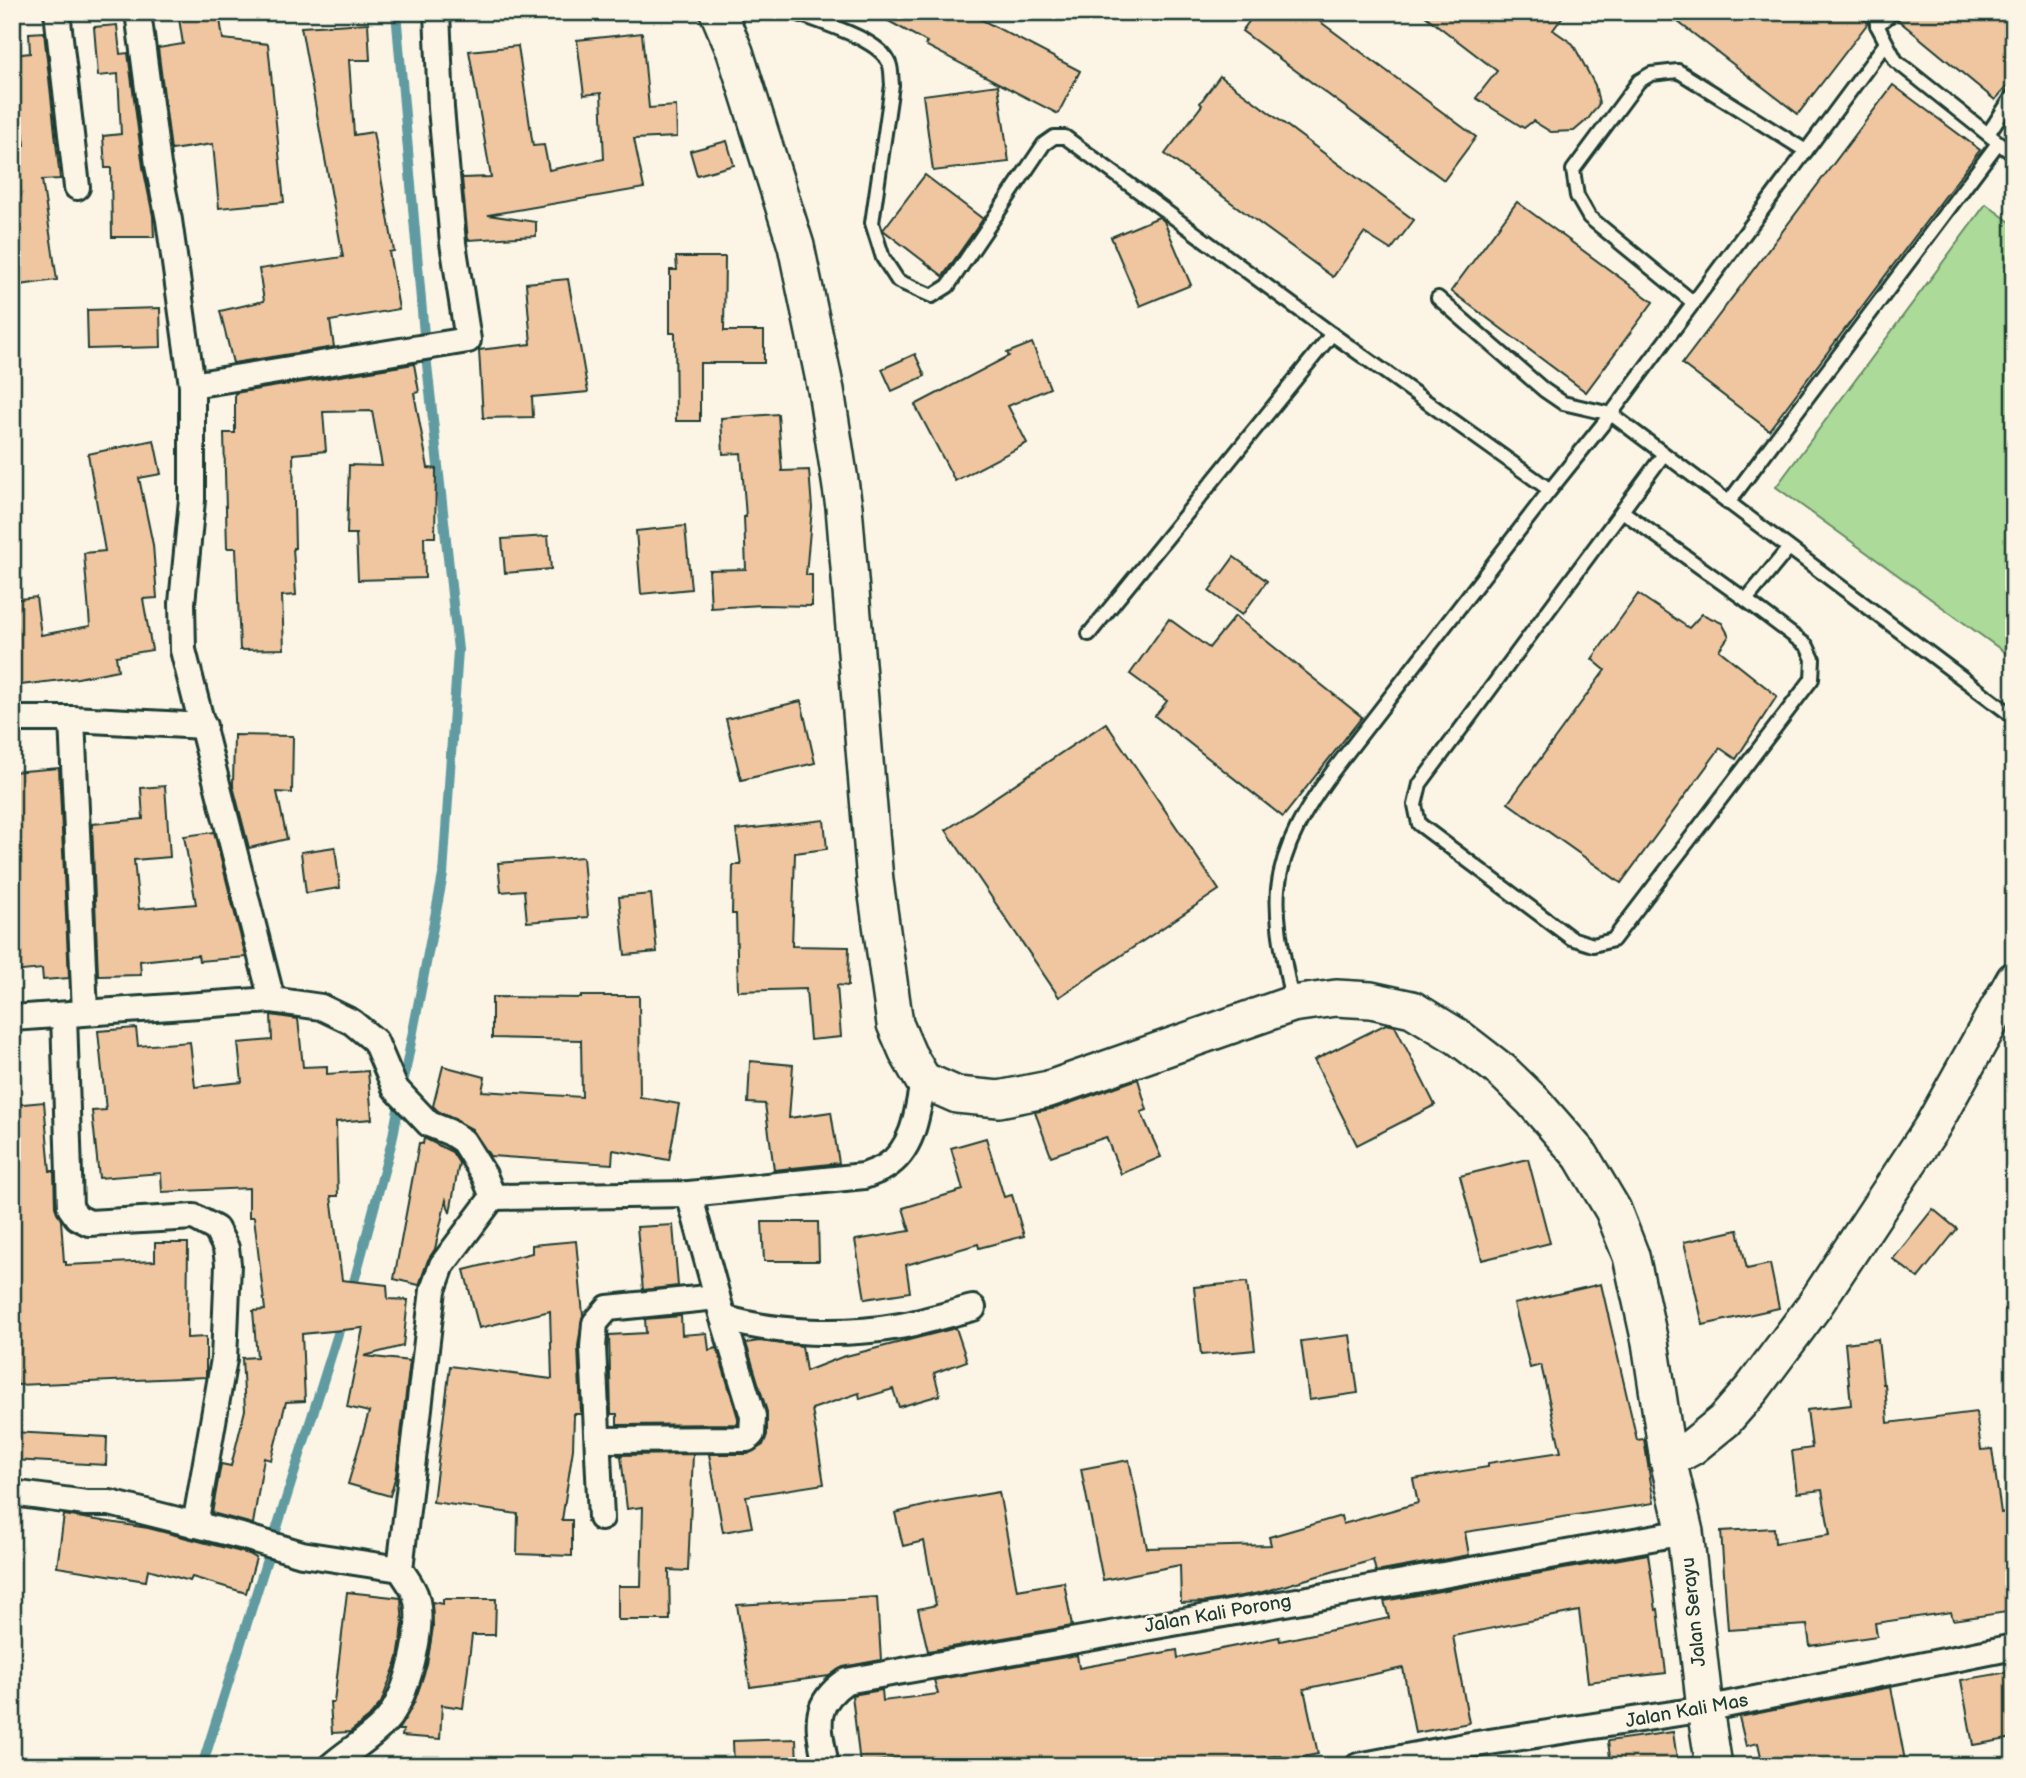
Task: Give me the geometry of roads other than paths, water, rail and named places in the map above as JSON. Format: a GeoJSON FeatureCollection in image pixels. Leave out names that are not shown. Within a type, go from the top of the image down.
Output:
{"type":"FeatureCollection","features":[{"type":"Feature","properties":{"kind":"street"},"geometry":{"type":"LineString","coordinates":[[57,12],[77,187]]}},
{"type":"Feature","properties":{"kind":"street"},"geometry":{"type":"LineString","coordinates":[[138,12],[158,165],[169,220],[192,385],[192,500],[182,603],[183,650],[272,1000]]}},
{"type":"Feature","properties":{"kind":"street"},"geometry":{"type":"LineString","coordinates":[[192,385],[468,340],[453,243],[441,108],[437,12]]}},
{"type":"Feature","properties":{"kind":"street"},"geometry":{"type":"LineString","coordinates":[[493,1197],[689,1194],[864,1176],[886,1167],[905,1147],[916,1125],[923,1080],[895,1024],[880,920],[844,507],[826,390],[796,246],[735,52],[718,12]]}},
{"type":"Feature","properties":{"kind":"street"},"geometry":{"type":"LineString","coordinates":[[12,719],[72,719],[204,726]]}},
{"type":"Feature","properties":{"kind":"street"},"geometry":{"type":"LineString","coordinates":[[72,719],[74,1014],[70,1207],[77,1217],[89,1223],[194,1217],[216,1229],[226,1248],[228,1264],[224,1359],[195,1525]]}},
{"type":"Feature","properties":{"kind":"street"},"geometry":{"type":"LineString","coordinates":[[1668,1460],[1692,1447],[1724,1421],[1752,1389],[1814,1306],[1932,1127],[2014,981]]}},
{"type":"Feature","properties":{"kind":"street","name":"Jalan Serayu"},"geometry":{"type":"LineString","coordinates":[[923,1080],[957,1095],[999,1100],[1049,1089],[1292,1004],[1336,998],[1371,1000],[1412,1009],[1458,1037],[1502,1071],[1533,1101],[1580,1156],[1613,1210],[1631,1256],[1650,1342],[1668,1460],[1685,1532],[1714,1766]]}},
{"type":"Feature","properties":{"kind":"street"},"geometry":{"type":"LineString","coordinates":[[12,1018],[272,1000],[321,1007],[352,1022],[375,1041],[395,1088],[429,1124],[463,1141],[484,1175],[493,1197]]}},
{"type":"Feature","properties":{"kind":"street"},"geometry":{"type":"LineString","coordinates":[[599,1440],[747,1439],[752,1434],[753,1416],[689,1194]]}},
{"type":"Feature","properties":{"kind":"street"},"geometry":{"type":"LineString","coordinates":[[331,1766],[373,1735],[389,1718],[400,1700],[410,1674],[418,1625],[416,1596],[400,1569],[433,1290],[442,1265],[493,1197]]}},
{"type":"Feature","properties":{"kind":"street"},"geometry":{"type":"LineString","coordinates":[[601,1518],[593,1347],[595,1324],[599,1315],[608,1308],[720,1307],[752,1326],[848,1331],[900,1326],[973,1308]]}},
{"type":"Feature","properties":{"kind":"street"},"geometry":{"type":"LineString","coordinates":[[12,1493],[86,1503],[110,1503],[240,1536],[302,1555],[400,1569]]}},
{"type":"Feature","properties":{"kind":"street","name":"Jalan Kali Porong"},"geometry":{"type":"LineString","coordinates":[[826,1766],[820,1734],[820,1709],[830,1692],[846,1681],[1685,1532]]}},
{"type":"Feature","properties":{"kind":"street","name":"Jalan Kali Mas"},"geometry":{"type":"LineString","coordinates":[[1358,1766],[1471,1755],[2014,1647]]}},
{"type":"Feature","properties":{"kind":"lane"},"geometry":{"type":"LineString","coordinates":[[794,12],[863,40],[883,52],[889,64],[892,85],[872,223],[883,258],[898,281],[932,296],[948,286],[1044,144],[1054,137],[1065,137],[1332,334],[1550,490]]}},
{"type":"Feature","properties":{"kind":"lane"},"geometry":{"type":"LineString","coordinates":[[1894,12],[1877,19],[1896,61],[2014,155]]}},
{"type":"Feature","properties":{"kind":"lane"},"geometry":{"type":"LineString","coordinates":[[1292,1004],[1280,923],[1278,889],[1288,847],[1306,809],[1332,771],[1611,414],[1886,43]]}},
{"type":"Feature","properties":{"kind":"lane"},"geometry":{"type":"LineString","coordinates":[[1694,303],[1589,217],[1577,196],[1573,170],[1597,136],[1639,81],[1651,74],[1678,71],[1806,151]]}},
{"type":"Feature","properties":{"kind":"lane"},"geometry":{"type":"LineString","coordinates":[[1728,503],[1993,138],[2014,94]]}},
{"type":"Feature","properties":{"kind":"lane"},"geometry":{"type":"LineString","coordinates":[[1438,298],[1544,390],[1563,403],[1611,414],[2014,717]]}},
{"type":"Feature","properties":{"kind":"lane"},"geometry":{"type":"LineString","coordinates":[[1089,634],[1332,334]]}},
{"type":"Feature","properties":{"kind":"lane"},"geometry":{"type":"LineString","coordinates":[[1622,511],[1807,646],[1813,659],[1812,679],[1613,940],[1593,945],[1571,938],[1419,824],[1415,805],[1420,784],[1664,454]]}},
{"type":"Feature","properties":{"kind":"lane"},"geometry":{"type":"LineString","coordinates":[[1746,600],[1788,549]]}},
{"type":"Feature","properties":{"kind":"waterway"},"geometry":{"type":"LineString","coordinates":[[351,1293],[392,1141],[443,875],[458,650],[425,346],[396,12]]}},
{"type":"Feature","properties":{"kind":"waterway"},"geometry":{"type":"LineString","coordinates":[[202,1766],[342,1321]]}}]}
